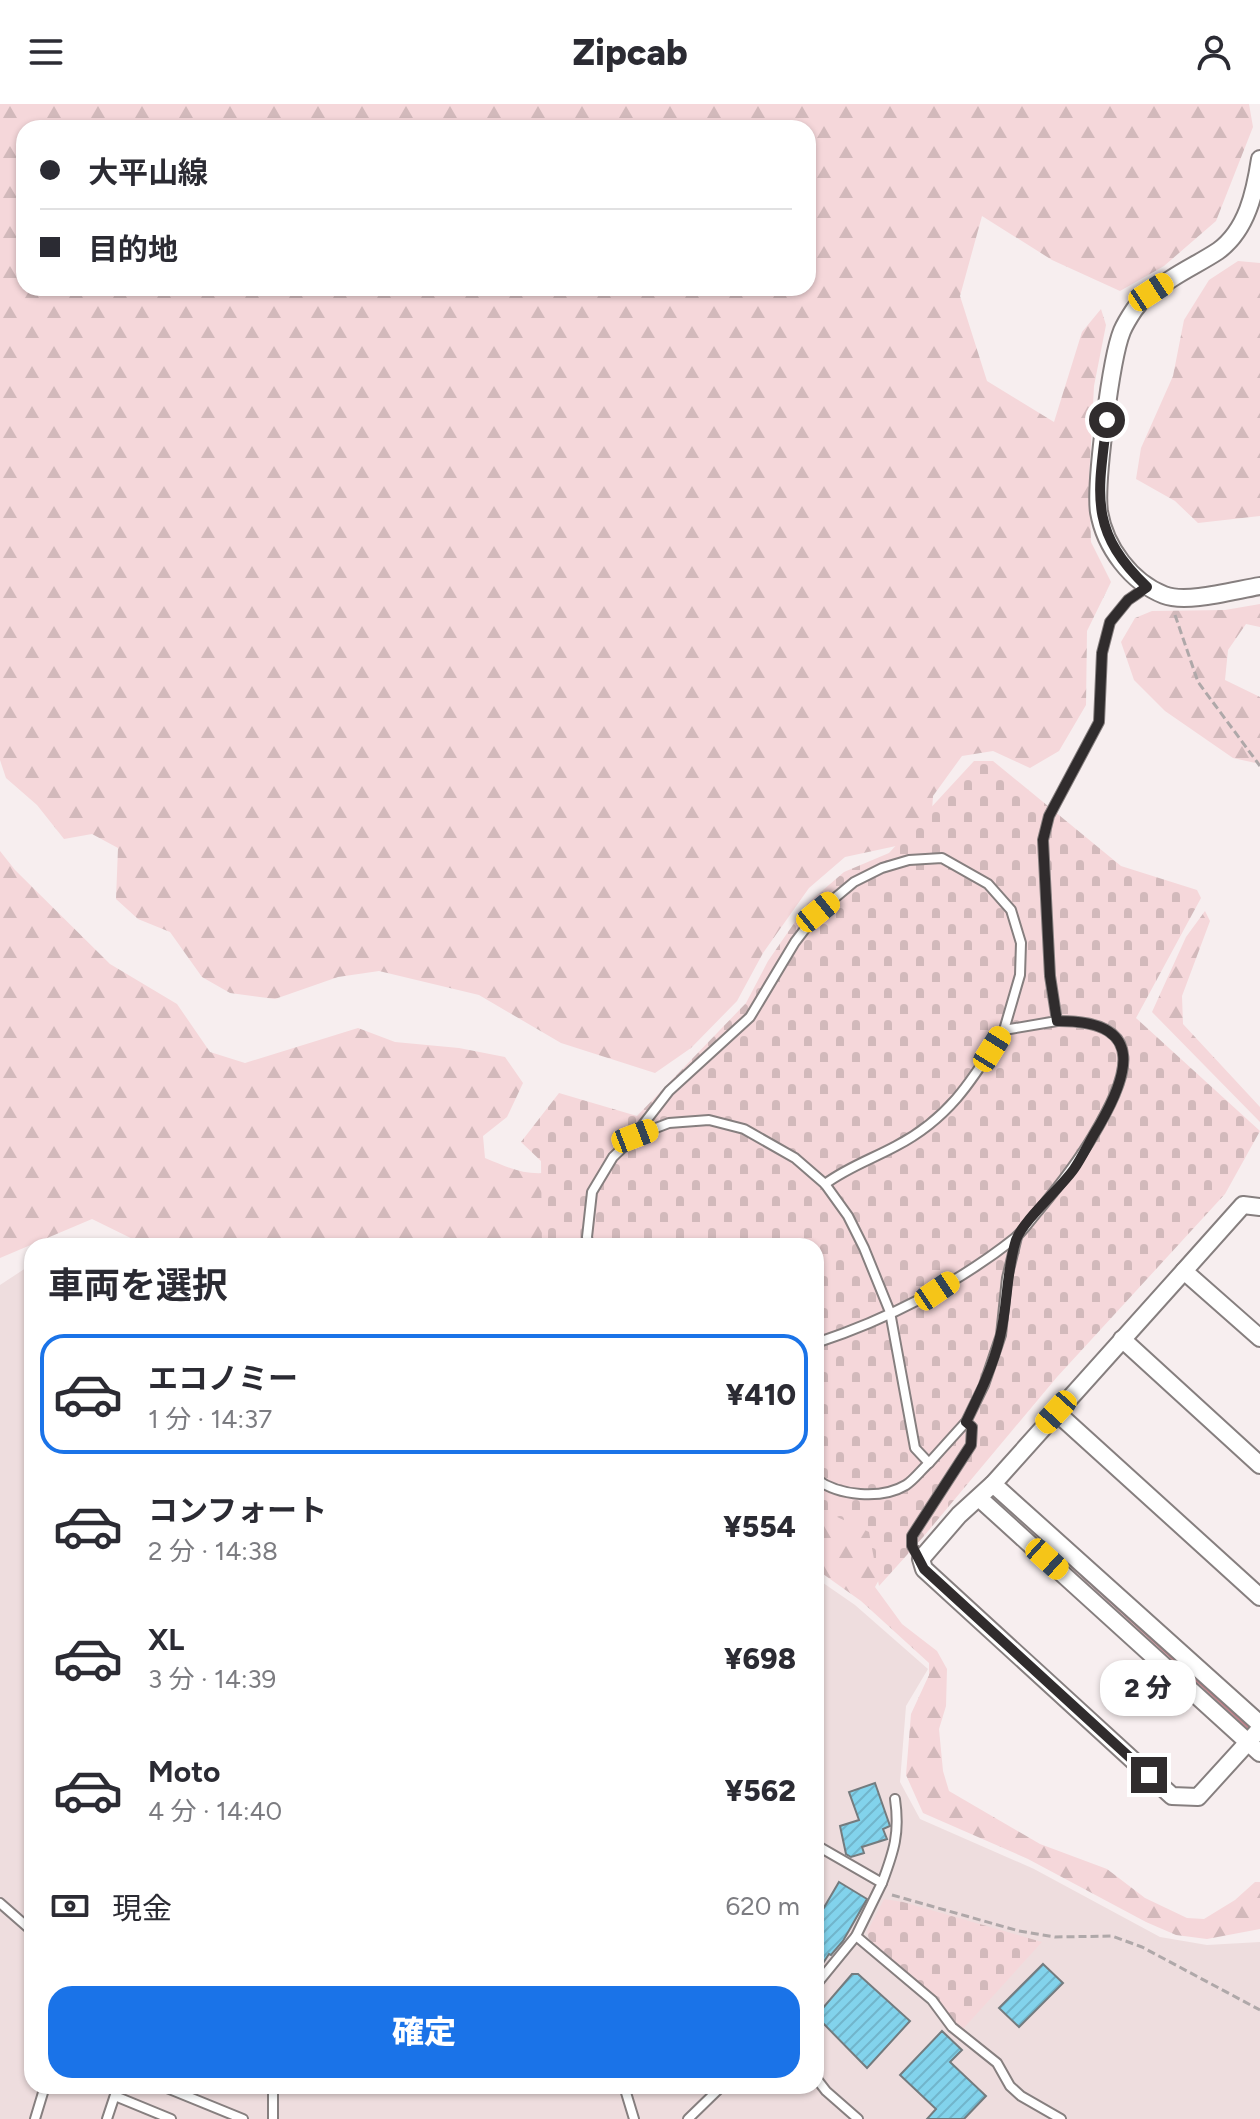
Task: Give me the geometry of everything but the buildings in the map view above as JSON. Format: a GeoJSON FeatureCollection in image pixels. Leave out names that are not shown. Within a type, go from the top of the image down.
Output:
{"type":"FeatureCollection","features":[{"type":"Feature","properties":{"kind":"street"},"geometry":{"type":"LineString","coordinates":[[1260,159],[1254,195],[1239,227],[1221,249],[1151,292],[1135,307],[1122,332],[1113,367],[1100,472],[1099,511],[1110,543],[1128,569],[1147,587],[1168,597],[1203,596],[1260,586]]}},
{"type":"Feature","properties":{"kind":"street"},"geometry":{"type":"LineString","coordinates":[[993,1484],[1260,1726],[1254,1748],[1198,1797],[1172,1796],[924,1569],[921,1559],[959,1515],[993,1484],[1243,1205],[1260,1207]]}},
{"type":"Feature","properties":{"kind":"street"},"geometry":{"type":"LineString","coordinates":[[1184,1271],[1260,1338]]}},
{"type":"Feature","properties":{"kind":"street"},"geometry":{"type":"LineString","coordinates":[[1122,1339],[1260,1465]]}},
{"type":"Feature","properties":{"kind":"street"},"geometry":{"type":"LineString","coordinates":[[1056,1412],[1260,1597]]}},
{"type":"Feature","properties":{"kind":"street"},"geometry":{"type":"LineString","coordinates":[[979,1498],[1254,1748]]}},
{"type":"Feature","properties":{"kind":"lane"},"geometry":{"type":"LineString","coordinates":[[1057,1021],[1050,976],[1043,840],[1049,816],[1099,722],[1102,653],[1110,622],[1128,600],[1147,587]]}},
{"type":"Feature","properties":{"kind":"lane"},"geometry":{"type":"LineString","coordinates":[[587,1238],[592,1192],[613,1157],[635,1136],[669,1091],[750,1017],[795,942],[818,912],[854,882],[882,868],[909,860],[942,858],[988,884],[1011,910],[1021,943],[1020,975],[1004,1030],[968,1088],[943,1115],[896,1147],[844,1170],[825,1184]]}},
{"type":"Feature","properties":{"kind":"lane"},"geometry":{"type":"LineString","coordinates":[[824,1340],[937,1291],[1017,1236],[1074,1169],[1123,1079],[1123,1052],[1116,1038],[1103,1028],[1082,1021],[1057,1021],[1004,1030]]}},
{"type":"Feature","properties":{"kind":"lane"},"geometry":{"type":"LineString","coordinates":[[635,1136],[669,1123],[709,1120],[744,1129],[795,1158],[825,1184],[848,1216],[890,1312],[915,1448],[929,1463]]}},
{"type":"Feature","properties":{"kind":"lane"},"geometry":{"type":"LineString","coordinates":[[824,1485],[871,1495],[906,1485],[966,1422],[984,1385],[1001,1335],[1007,1278],[1017,1236]]}},
{"type":"Feature","properties":{"kind":"lane"},"geometry":{"type":"LineString","coordinates":[[921,1559],[912,1546],[912,1536],[971,1445],[972,1427],[966,1422]]}},
{"type":"Feature","properties":{"kind":"lane"},"geometry":{"type":"LineString","coordinates":[[824,1975],[856,1936],[881,1886],[896,1845],[898,1822],[895,1799]]}},
{"type":"Feature","properties":{"kind":"lane"},"geometry":{"type":"LineString","coordinates":[[824,1850],[881,1886]]}},
{"type":"Feature","properties":{"kind":"lane"},"geometry":{"type":"LineString","coordinates":[[0,1903],[24,1924]]}},
{"type":"Feature","properties":{"kind":"lane"},"geometry":{"type":"LineString","coordinates":[[856,1936],[932,2000],[952,2027],[997,2063],[1010,2086],[1021,2096],[1061,2119]]}},
{"type":"Feature","properties":{"kind":"lane"},"geometry":{"type":"LineString","coordinates":[[824,2088],[858,2119]]}},
{"type":"Feature","properties":{"kind":"lane"},"geometry":{"type":"LineString","coordinates":[[35,2119],[43,2094]]}},
{"type":"Feature","properties":{"kind":"lane"},"geometry":{"type":"LineString","coordinates":[[183,2094],[243,2119]]}},
{"type":"Feature","properties":{"kind":"lane"},"geometry":{"type":"LineString","coordinates":[[273,2094],[273,2119]]}},
{"type":"Feature","properties":{"kind":"lane"},"geometry":{"type":"LineString","coordinates":[[626,2094],[634,2119]]}},
{"type":"Feature","properties":{"kind":"lane"},"geometry":{"type":"LineString","coordinates":[[688,2119],[714,2094]]}},
{"type":"Feature","properties":{"kind":"lane"},"geometry":{"type":"LineString","coordinates":[[107,2119],[115,2096],[171,2119]]}},
{"type":"Feature","properties":{"kind":"path"},"geometry":{"type":"LineString","coordinates":[[1168,597],[1198,682],[1260,766]]}},
{"type":"Feature","properties":{"kind":"path"},"geometry":{"type":"LineString","coordinates":[[881,1886],[897,1898],[1019,1931],[1055,1937],[1112,1936],[1142,1947],[1260,2010]]}},
{"type":"Feature","properties":{"kind":"shaded area"},"geometry":{"type":"Polygon","coordinates":[[[24,1269],[24,2094],[824,2094],[824,1584],[855,1605],[928,1669],[906,1706],[900,1782],[920,1819],[1034,1869],[1160,1937],[1207,1945],[1260,1942],[1260,2119],[0,2119],[0,1285],[24,1269]]]}},
{"type":"Feature","properties":{"kind":"green space"},"geometry":{"type":"Polygon","coordinates":[[[0,104],[1249,104],[1253,127],[1216,221],[1164,266],[1120,291],[1052,260],[982,216],[960,296],[987,381],[1054,422],[1082,332],[1101,309],[1106,325],[1094,386],[1089,480],[1091,542],[1111,582],[1087,631],[1086,705],[1059,751],[1030,768],[993,751],[962,756],[933,796],[931,825],[910,843],[845,857],[809,888],[763,953],[737,1001],[691,1048],[655,1073],[561,1043],[479,995],[379,971],[338,977],[275,999],[230,993],[202,977],[170,932],[138,919],[116,899],[118,848],[92,834],[64,839],[37,805],[6,778],[0,760],[0,104]]]}},
{"type":"Feature","properties":{"kind":"green space"},"geometry":{"type":"Polygon","coordinates":[[[1238,261],[1260,263],[1260,516],[1198,523],[1175,501],[1136,479],[1141,448],[1173,376],[1184,320],[1209,280],[1238,261]]]}},
{"type":"Feature","properties":{"kind":"green space"},"geometry":{"type":"Polygon","coordinates":[[[1260,604],[1260,627],[1246,624],[1228,650],[1225,680],[1260,697],[1260,764],[1233,758],[1165,711],[1134,680],[1121,642],[1135,618],[1152,611],[1225,610],[1260,604]]]}},
{"type":"Feature","properties":{"kind":"green space"},"geometry":{"type":"Polygon","coordinates":[[[974,761],[993,761],[1121,866],[1197,890],[1201,898],[1136,1018],[1260,1131],[1225,1194],[1057,1377],[879,1586],[869,1532],[824,1511],[824,1238],[542,1238],[541,1161],[521,1142],[559,1093],[637,1116],[746,1003],[768,961],[808,903],[844,872],[889,853],[974,761]]]}},
{"type":"Feature","properties":{"kind":"green space"},"geometry":{"type":"Polygon","coordinates":[[[0,851],[15,870],[110,964],[177,1004],[210,1052],[245,1063],[358,1028],[395,1042],[459,1048],[505,1057],[523,1083],[507,1117],[483,1136],[485,1158],[524,1172],[567,1170],[570,1238],[131,1238],[92,1219],[47,1238],[24,1238],[24,1248],[0,1258],[0,851]]]}},
{"type":"Feature","properties":{"kind":"green space"},"geometry":{"type":"Polygon","coordinates":[[[1205,911],[1210,921],[1182,996],[1183,1024],[1260,1107],[1260,1122],[1152,1012],[1186,937],[1205,911]]]}},
{"type":"Feature","properties":{"kind":"green space"},"geometry":{"type":"Polygon","coordinates":[[[824,1500],[893,1502],[887,1565],[875,1587],[902,1624],[937,1651],[947,1669],[946,1706],[939,1729],[943,1771],[949,1791],[1040,1844],[1107,1869],[1145,1898],[1187,1918],[1204,1919],[1235,1900],[1255,1882],[1260,1882],[1260,1929],[1207,1939],[1176,1935],[1028,1859],[923,1813],[906,1775],[911,1714],[929,1675],[929,1663],[861,1601],[824,1575],[824,1500]]]}},
{"type":"Feature","properties":{"kind":"green space"},"geometry":{"type":"Polygon","coordinates":[[[884,1899],[1042,1942],[962,2030],[933,1994],[869,1939],[867,1932],[884,1899]]]}},
{"type":"Feature","properties":{"kind":"waterway"},"geometry":{"type":"LineString","coordinates":[[1073,1566],[1255,1732]]}},
{"type":"Feature","properties":{"kind":"route"},"geometry":{"type":"LineString","coordinates":[[1107,420],[1100,472],[1099,511],[1110,543],[1128,569],[1147,587],[1128,600],[1110,622],[1102,653],[1099,722],[1049,816],[1043,840],[1043,874],[1050,976],[1057,1021],[1082,1021],[1103,1028],[1116,1038],[1123,1052],[1123,1079],[1074,1169],[1017,1236],[1007,1278],[1001,1335],[984,1385],[966,1422],[972,1427],[971,1445],[912,1536],[912,1546],[924,1569],[1149,1775]]}}]}
